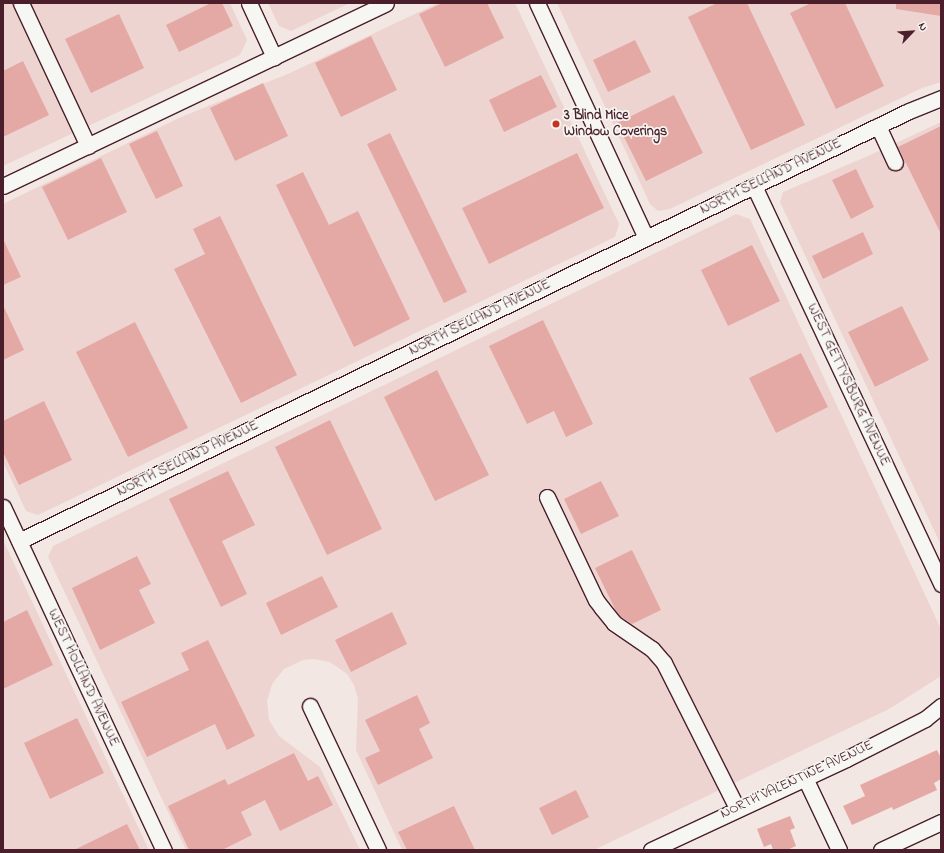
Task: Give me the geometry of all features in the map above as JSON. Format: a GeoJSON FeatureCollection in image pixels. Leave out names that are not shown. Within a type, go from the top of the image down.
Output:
{"type":"FeatureCollection","features":[{"type":"Feature","properties":{"kind":"street"},"geometry":{"type":"LineString","coordinates":[[21,3],[88,146]]}},
{"type":"Feature","properties":{"kind":"street"},"geometry":{"type":"LineString","coordinates":[[249,3],[274,56]]}},
{"type":"Feature","properties":{"kind":"street"},"geometry":{"type":"LineString","coordinates":[[3,186],[386,3]]}},
{"type":"Feature","properties":{"kind":"street"},"geometry":{"type":"LineString","coordinates":[[537,3],[646,238]]}},
{"type":"Feature","properties":{"kind":"street","name":"NORTH SELLAND AVENUE"},"geometry":{"type":"LineString","coordinates":[[19,541],[878,126],[926,103],[941,98]]}},
{"type":"Feature","properties":{"kind":"street"},"geometry":{"type":"LineString","coordinates":[[878,126],[895,162]]}},
{"type":"Feature","properties":{"kind":"street","name":"WEST GETTYSBURG AVENUE"},"geometry":{"type":"LineString","coordinates":[[754,186],[941,584]]}},
{"type":"Feature","properties":{"kind":"street"},"geometry":{"type":"LineString","coordinates":[[547,496],[596,600],[614,623],[652,649],[664,663],[737,808]]}},
{"type":"Feature","properties":{"kind":"street","name":"WEST HOLLAND AVENUE"},"geometry":{"type":"LineString","coordinates":[[3,507],[164,850]]}},
{"type":"Feature","properties":{"kind":"street"},"geometry":{"type":"LineString","coordinates":[[310,706],[378,850]]}},
{"type":"Feature","properties":{"kind":"street","name":"NORTH VALENTINE AVENUE"},"geometry":{"type":"LineString","coordinates":[[651,850],[668,846],[737,808],[805,778],[925,719],[941,706]]}},
{"type":"Feature","properties":{"kind":"street"},"geometry":{"type":"LineString","coordinates":[[805,778],[838,850]]}},
{"type":"Feature","properties":{"kind":"street"},"geometry":{"type":"LineString","coordinates":[[881,850],[941,822]]}},
{"type":"Feature","properties":{"kind":"shaded area"},"geometry":{"type":"Polygon","coordinates":[[[3,3],[230,3],[247,40],[240,55],[3,166],[3,3]]]}},
{"type":"Feature","properties":{"kind":"shaded area"},"geometry":{"type":"Polygon","coordinates":[[[268,3],[350,3],[291,31],[279,26],[268,3]]]}},
{"type":"Feature","properties":{"kind":"shaded area"},"geometry":{"type":"Polygon","coordinates":[[[438,3],[515,3],[619,224],[615,237],[38,515],[26,511],[3,462],[3,204],[181,117],[290,73],[438,3]]]}},
{"type":"Feature","properties":{"kind":"shaded area"},"geometry":{"type":"Polygon","coordinates":[[[557,3],[941,3],[941,82],[922,88],[670,209],[658,211],[650,204],[557,3]]]}},
{"type":"Feature","properties":{"kind":"shaded area"},"geometry":{"type":"Polygon","coordinates":[[[941,122],[941,545],[780,202],[783,192],[868,156],[941,122]]]}},
{"type":"Feature","properties":{"kind":"shaded area"},"geometry":{"type":"Polygon","coordinates":[[[736,214],[750,219],[941,629],[941,676],[889,709],[594,850],[402,850],[356,750],[358,699],[354,685],[347,674],[330,662],[313,659],[303,660],[284,669],[272,684],[267,701],[269,720],[279,736],[320,767],[360,850],[186,850],[48,557],[53,546],[736,214]]]}},
{"type":"Feature","properties":{"kind":"shaded area"},"geometry":{"type":"Polygon","coordinates":[[[3,540],[149,850],[3,850],[3,540]]]}},
{"type":"Feature","properties":{"kind":"building"},"geometry":{"type":"Polygon","coordinates":[[[211,3],[222,3],[233,26],[179,52],[166,25],[211,3]]]}},
{"type":"Feature","properties":{"kind":"building"},"geometry":{"type":"Polygon","coordinates":[[[442,3],[487,3],[504,38],[445,67],[419,14],[442,3]]]}},
{"type":"Feature","properties":{"kind":"building"},"geometry":{"type":"Polygon","coordinates":[[[717,3],[747,3],[805,125],[751,150],[688,17],[717,3]]]}},
{"type":"Feature","properties":{"kind":"building"},"geometry":{"type":"Polygon","coordinates":[[[811,3],[845,3],[884,86],[836,109],[790,13],[811,3]]]}},
{"type":"Feature","properties":{"kind":"building"},"geometry":{"type":"Polygon","coordinates":[[[896,3],[941,3],[941,16],[896,9],[896,3]]]}},
{"type":"Feature","properties":{"kind":"building"},"geometry":{"type":"Polygon","coordinates":[[[119,14],[144,68],[91,93],[65,39],[119,14]]]}},
{"type":"Feature","properties":{"kind":"building"},"geometry":{"type":"Polygon","coordinates":[[[371,36],[397,90],[341,117],[315,63],[371,36]]]}},
{"type":"Feature","properties":{"kind":"building"},"geometry":{"type":"Polygon","coordinates":[[[635,40],[651,72],[608,92],[593,60],[635,40]]]}},
{"type":"Feature","properties":{"kind":"building"},"geometry":{"type":"Polygon","coordinates":[[[23,61],[49,115],[3,137],[3,71],[23,61]]]}},
{"type":"Feature","properties":{"kind":"building"},"geometry":{"type":"Polygon","coordinates":[[[541,75],[557,107],[504,132],[489,100],[541,75]]]}},
{"type":"Feature","properties":{"kind":"building"},"geometry":{"type":"Polygon","coordinates":[[[263,83],[288,136],[235,161],[210,108],[263,83]]]}},
{"type":"Feature","properties":{"kind":"building"},"geometry":{"type":"Polygon","coordinates":[[[674,95],[703,153],[646,181],[617,123],[674,95]]]}},
{"type":"Feature","properties":{"kind":"building"},"geometry":{"type":"Polygon","coordinates":[[[941,126],[941,234],[898,147],[941,126]]]}},
{"type":"Feature","properties":{"kind":"building"},"geometry":{"type":"Polygon","coordinates":[[[157,131],[183,186],[156,199],[129,144],[157,131]]]}},
{"type":"Feature","properties":{"kind":"building"},"geometry":{"type":"Polygon","coordinates":[[[390,133],[467,292],[444,303],[367,144],[390,133]]]}},
{"type":"Feature","properties":{"kind":"building"},"geometry":{"type":"Polygon","coordinates":[[[577,153],[604,208],[489,264],[462,208],[577,153]]]}},
{"type":"Feature","properties":{"kind":"building"},"geometry":{"type":"Polygon","coordinates":[[[101,158],[127,212],[68,240],[42,187],[101,158]]]}},
{"type":"Feature","properties":{"kind":"building"},"geometry":{"type":"Polygon","coordinates":[[[856,169],[874,207],[851,219],[832,180],[856,169]]]}},
{"type":"Feature","properties":{"kind":"building"},"geometry":{"type":"Polygon","coordinates":[[[303,172],[329,225],[358,211],[410,319],[354,347],[276,185],[303,172]]]}},
{"type":"Feature","properties":{"kind":"building"},"geometry":{"type":"Polygon","coordinates":[[[220,216],[297,375],[241,403],[174,269],[205,254],[193,229],[220,216]]]}},
{"type":"Feature","properties":{"kind":"building"},"geometry":{"type":"Polygon","coordinates":[[[863,232],[873,254],[823,279],[812,256],[863,232]]]}},
{"type":"Feature","properties":{"kind":"building"},"geometry":{"type":"Polygon","coordinates":[[[3,239],[21,277],[3,285],[3,239]]]}},
{"type":"Feature","properties":{"kind":"building"},"geometry":{"type":"Polygon","coordinates":[[[752,245],[780,301],[728,326],[701,270],[752,245]]]}},
{"type":"Feature","properties":{"kind":"building"},"geometry":{"type":"Polygon","coordinates":[[[3,305],[24,350],[3,360],[3,305]]]}},
{"type":"Feature","properties":{"kind":"building"},"geometry":{"type":"Polygon","coordinates":[[[902,306],[929,360],[875,387],[848,332],[902,306]]]}},
{"type":"Feature","properties":{"kind":"building"},"geometry":{"type":"Polygon","coordinates":[[[543,320],[593,424],[566,437],[554,411],[527,424],[489,346],[543,320]]]}},
{"type":"Feature","properties":{"kind":"building"},"geometry":{"type":"Polygon","coordinates":[[[135,322],[188,428],[128,457],[76,352],[135,322]]]}},
{"type":"Feature","properties":{"kind":"building"},"geometry":{"type":"Polygon","coordinates":[[[801,353],[828,407],[776,433],[749,378],[801,353]]]}},
{"type":"Feature","properties":{"kind":"building"},"geometry":{"type":"Polygon","coordinates":[[[437,370],[489,475],[435,501],[384,397],[437,370]]]}},
{"type":"Feature","properties":{"kind":"building"},"geometry":{"type":"Polygon","coordinates":[[[44,401],[72,460],[19,485],[3,452],[3,421],[44,401]]]}},
{"type":"Feature","properties":{"kind":"building"},"geometry":{"type":"Polygon","coordinates":[[[330,420],[382,529],[327,555],[275,447],[330,420]]]}},
{"type":"Feature","properties":{"kind":"building"},"geometry":{"type":"Polygon","coordinates":[[[228,471],[255,525],[222,541],[247,594],[221,607],[169,499],[228,471]]]}},
{"type":"Feature","properties":{"kind":"building"},"geometry":{"type":"Polygon","coordinates":[[[601,481],[619,516],[581,534],[564,499],[601,481]]]}},
{"type":"Feature","properties":{"kind":"building"},"geometry":{"type":"Polygon","coordinates":[[[632,550],[661,610],[632,624],[620,616],[616,611],[595,568],[632,550]]]}},
{"type":"Feature","properties":{"kind":"building"},"geometry":{"type":"Polygon","coordinates":[[[137,556],[151,584],[139,590],[155,623],[100,650],[72,588],[137,556]]]}},
{"type":"Feature","properties":{"kind":"building"},"geometry":{"type":"Polygon","coordinates":[[[322,576],[338,607],[281,635],[266,603],[322,576]]]}},
{"type":"Feature","properties":{"kind":"building"},"geometry":{"type":"Polygon","coordinates":[[[27,610],[53,665],[3,689],[3,622],[27,610]]]}},
{"type":"Feature","properties":{"kind":"building"},"geometry":{"type":"Polygon","coordinates":[[[392,612],[407,644],[351,672],[335,640],[392,612]]]}},
{"type":"Feature","properties":{"kind":"building"},"geometry":{"type":"Polygon","coordinates":[[[208,640],[255,736],[227,750],[215,724],[147,757],[121,702],[189,670],[181,653],[208,640]]]}},
{"type":"Feature","properties":{"kind":"building"},"geometry":{"type":"Polygon","coordinates":[[[417,695],[430,723],[419,729],[433,758],[378,785],[365,758],[380,751],[365,720],[417,695]]]}},
{"type":"Feature","properties":{"kind":"building"},"geometry":{"type":"Polygon","coordinates":[[[77,718],[104,773],[50,799],[24,743],[77,718]]]}},
{"type":"Feature","properties":{"kind":"building"},"geometry":{"type":"Polygon","coordinates":[[[937,750],[941,758],[941,779],[934,783],[937,790],[893,810],[892,807],[852,825],[843,806],[865,796],[860,785],[937,750]]]}},
{"type":"Feature","properties":{"kind":"building"},"geometry":{"type":"Polygon","coordinates":[[[294,753],[308,781],[318,776],[333,805],[280,831],[265,800],[241,812],[252,835],[222,850],[189,850],[168,806],[225,779],[228,785],[294,753]]]}},
{"type":"Feature","properties":{"kind":"building"},"geometry":{"type":"Polygon","coordinates":[[[576,790],[589,817],[552,835],[539,808],[576,790]]]}},
{"type":"Feature","properties":{"kind":"building"},"geometry":{"type":"Polygon","coordinates":[[[454,806],[475,850],[407,850],[398,832],[454,806]]]}},
{"type":"Feature","properties":{"kind":"building"},"geometry":{"type":"Polygon","coordinates":[[[790,816],[795,828],[790,830],[796,846],[787,850],[773,850],[771,844],[764,847],[757,829],[790,816]]]}},
{"type":"Feature","properties":{"kind":"building"},"geometry":{"type":"Polygon","coordinates":[[[127,824],[140,850],[74,850],[127,824]]]}},
{"type":"Feature","properties":{"kind":"place","name":"3 Blind Mice Window Coverings"},"geometry":{"type":"Point","coordinates":[556,124]}}]}
